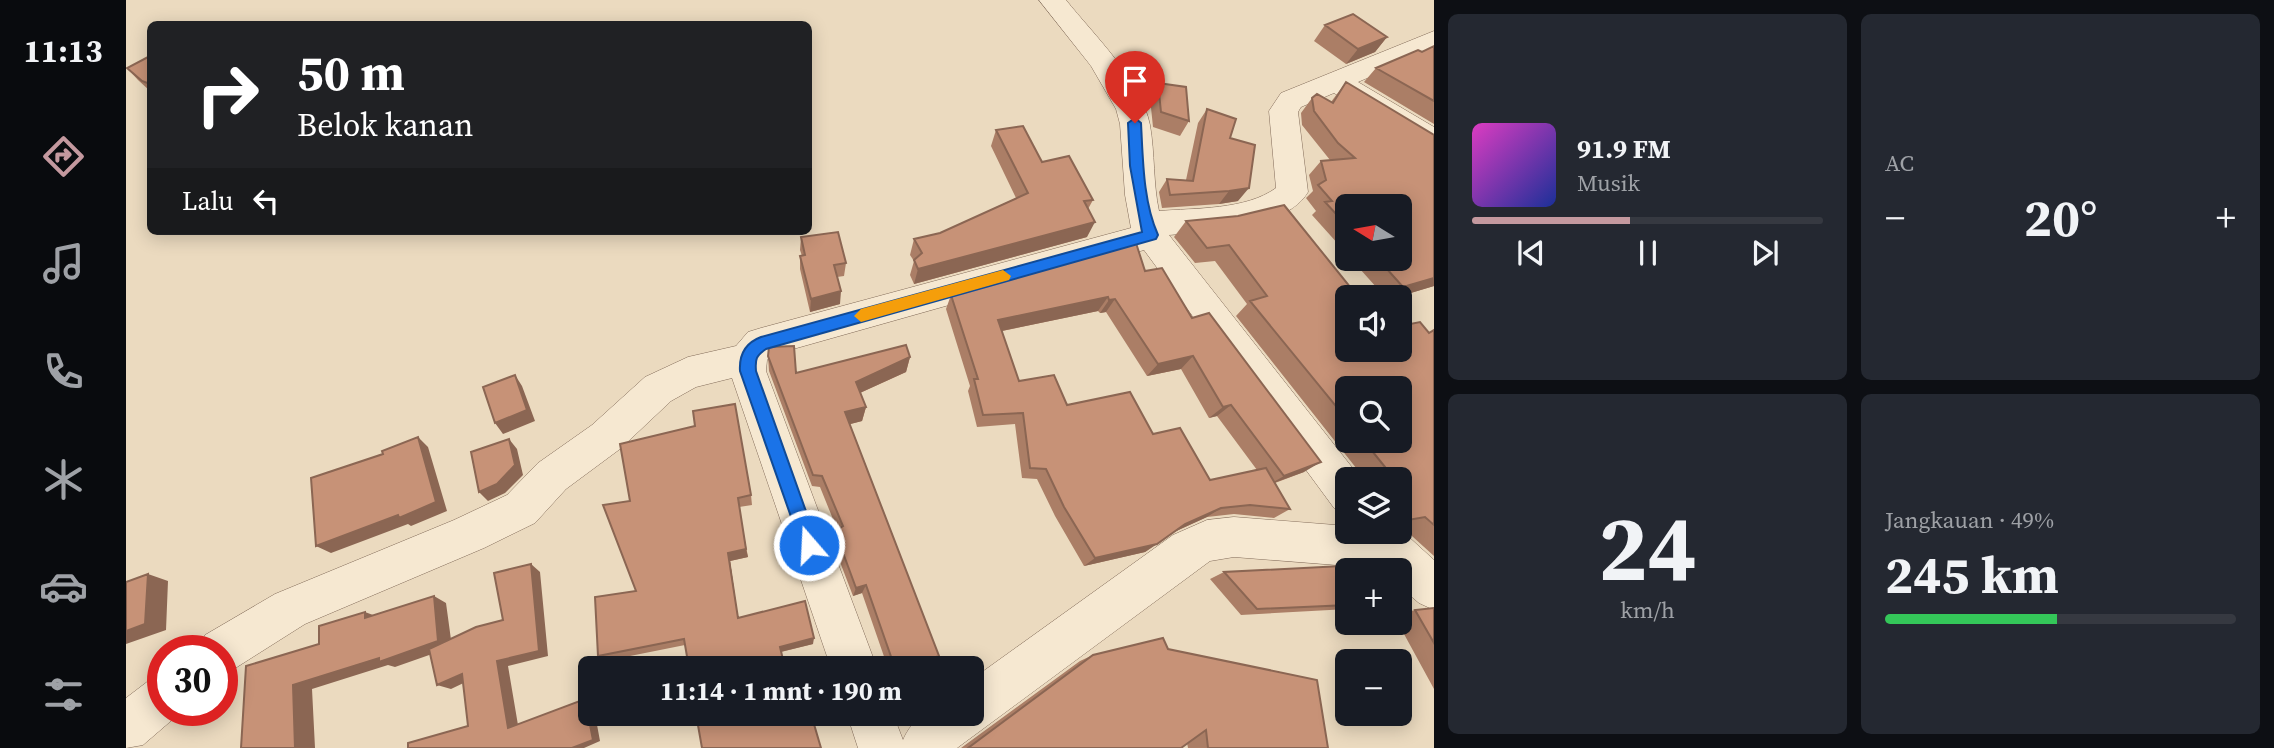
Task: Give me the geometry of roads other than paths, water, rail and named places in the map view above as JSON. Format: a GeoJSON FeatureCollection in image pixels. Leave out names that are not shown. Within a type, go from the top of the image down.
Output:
{"type":"FeatureCollection","features":[{"type":"Feature","properties":{"kind":"street"},"geometry":{"type":"LineString","coordinates":[[1052,0],[1121,90],[1135,123],[1136,166],[1148,230],[1335,477]]}},
{"type":"Feature","properties":{"kind":"street"},"geometry":{"type":"LineString","coordinates":[[238,641],[290,609],[469,534],[521,509],[552,476],[606,437],[658,389],[688,373],[747,359],[761,343],[1148,230],[1264,210],[1285,200],[1292,192],[1283,111],[1291,100],[1434,39]]}},
{"type":"Feature","properties":{"kind":"street"},"geometry":{"type":"LineString","coordinates":[[1336,82],[1434,141]]}},
{"type":"Feature","properties":{"kind":"street"},"geometry":{"type":"LineString","coordinates":[[747,359],[748,371],[849,656]]}},
{"type":"Feature","properties":{"kind":"street"},"geometry":{"type":"LineString","coordinates":[[984,699],[1188,550],[1207,541],[1234,537],[1335,540]]}},
{"type":"Feature","properties":{"kind":"street"},"geometry":{"type":"LineString","coordinates":[[1387,544],[1434,588]]}},
{"type":"Feature","properties":{"kind":"street"},"geometry":{"type":"LineString","coordinates":[[126,728],[147,711]]}},
{"type":"Feature","properties":{"kind":"street"},"geometry":{"type":"LineString","coordinates":[[874,726],[882,748]]}},
{"type":"Feature","properties":{"kind":"street"},"geometry":{"type":"LineString","coordinates":[[924,748],[932,737],[947,726]]}}]}
